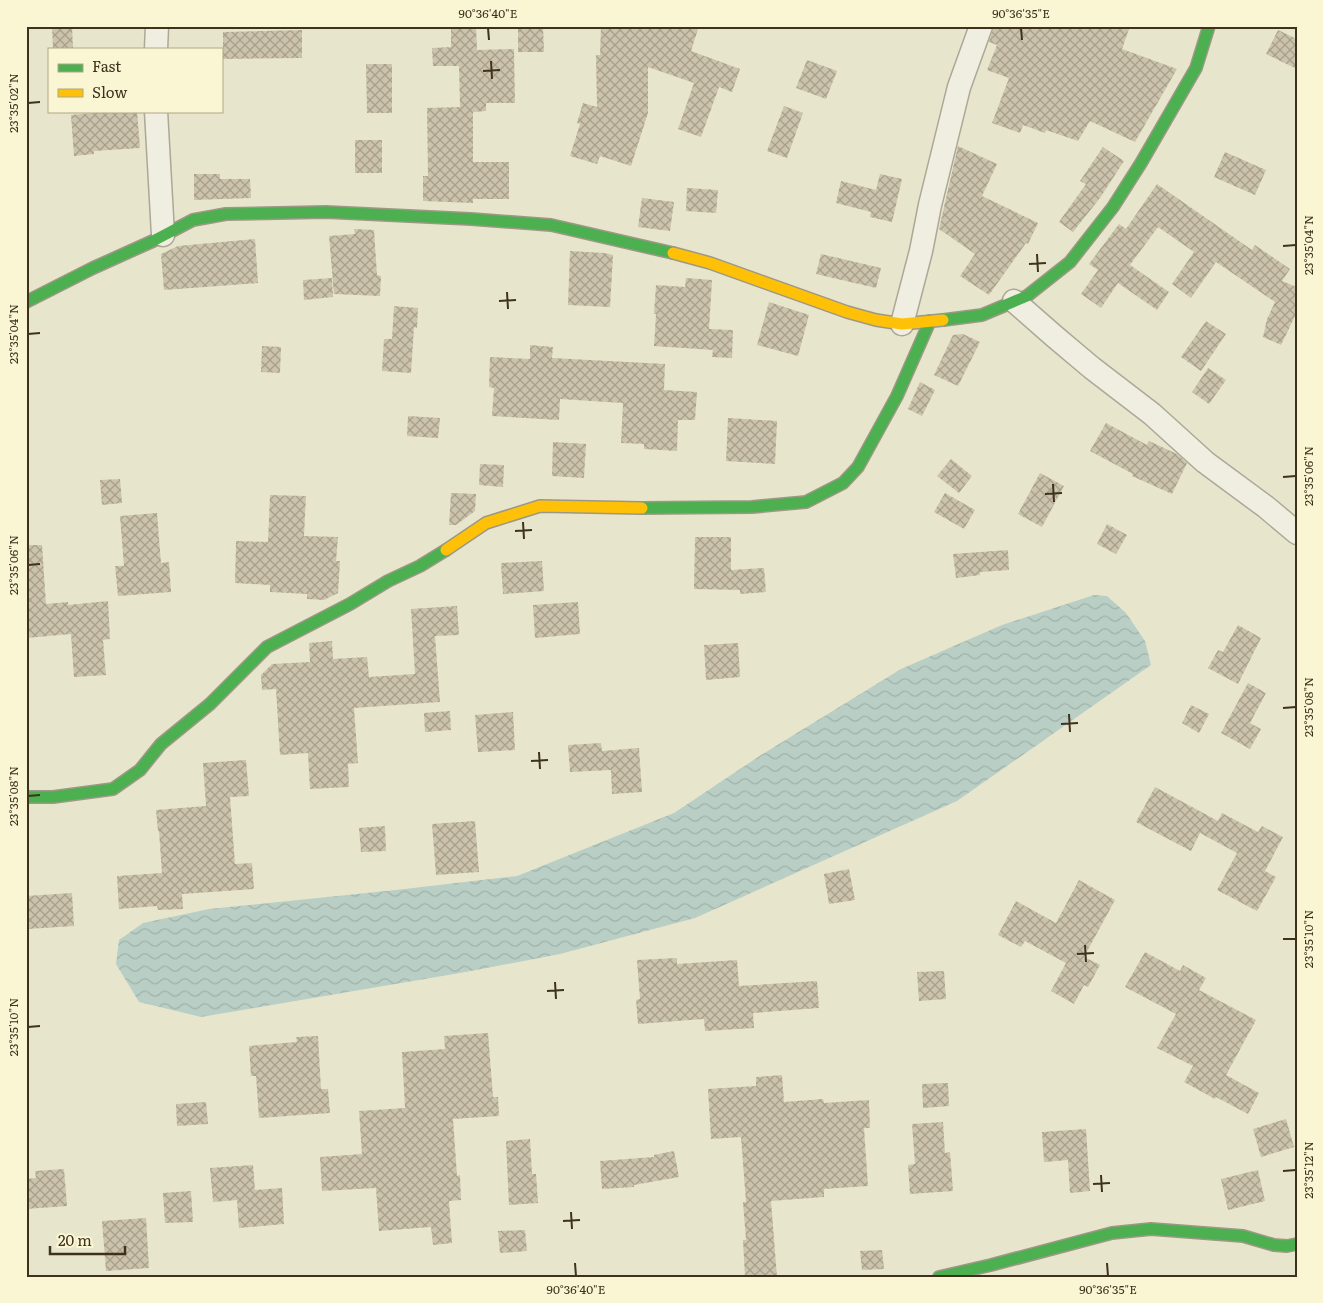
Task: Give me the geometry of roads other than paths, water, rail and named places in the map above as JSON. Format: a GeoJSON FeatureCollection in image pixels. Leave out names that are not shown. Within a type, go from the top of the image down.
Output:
{"type":"FeatureCollection","features":[{"type":"Feature","properties":{"kind":"street"},"geometry":{"type":"LineString","coordinates":[[156,48],[157,26]]}},
{"type":"Feature","properties":{"kind":"street"},"geometry":{"type":"LineString","coordinates":[[902,324],[959,87],[981,26]]}},
{"type":"Feature","properties":{"kind":"street"},"geometry":{"type":"LineString","coordinates":[[26,302],[193,220],[226,214],[362,213],[471,218],[551,226],[650,247],[710,263],[847,312],[876,320],[902,324],[982,315],[1027,296],[1070,262],[1112,207],[1141,163],[1196,68],[1208,26]]}},
{"type":"Feature","properties":{"kind":"street"},"geometry":{"type":"LineString","coordinates":[[156,112],[163,236]]}},
{"type":"Feature","properties":{"kind":"street"},"geometry":{"type":"LineString","coordinates":[[1014,301],[1054,336],[1152,414],[1206,462],[1297,533]]}},
{"type":"Feature","properties":{"kind":"street"},"geometry":{"type":"LineString","coordinates":[[26,797],[53,797],[113,789],[140,770],[162,744],[210,704],[267,647],[350,604],[388,581],[420,566],[486,523],[540,506],[620,508],[752,507],[806,502],[821,495],[843,483],[858,467],[897,396],[930,321]]}},
{"type":"Feature","properties":{"kind":"street"},"geometry":{"type":"LineString","coordinates":[[939,1277],[1112,1234],[1151,1230],[1243,1236],[1274,1245],[1287,1246],[1297,1244]]}},
{"type":"Feature","properties":{"kind":"water"},"geometry":{"type":"Polygon","coordinates":[[[1094,595],[1107,596],[1126,613],[1145,641],[1151,665],[957,801],[695,918],[560,954],[201,1017],[139,1002],[116,964],[119,940],[143,923],[209,909],[517,876],[674,813],[761,755],[901,669],[1002,625],[1094,595]]]}}]}
